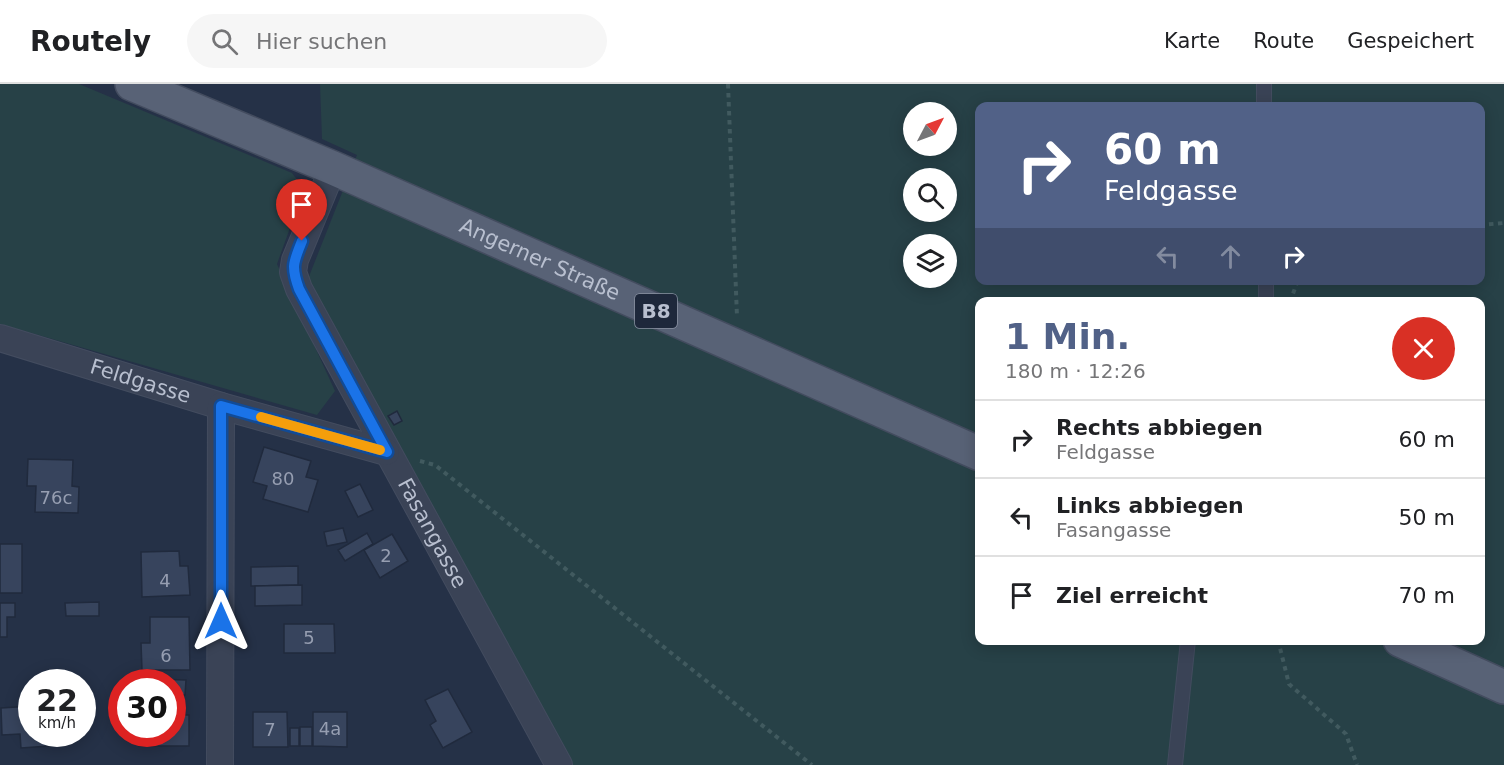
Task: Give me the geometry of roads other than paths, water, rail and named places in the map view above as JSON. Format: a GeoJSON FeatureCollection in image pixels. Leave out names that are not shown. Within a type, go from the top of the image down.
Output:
{"type":"FeatureCollection","features":[{"type":"Feature","properties":{"kind":"main road","name":"Angerner Straße"},"geometry":{"type":"LineString","coordinates":[[132,84],[333,168],[975,452]]}},
{"type":"Feature","properties":{"kind":"main road"},"geometry":{"type":"LineString","coordinates":[[1411,645],[1504,687]]}},
{"type":"Feature","properties":{"kind":"street","name":"Fasangasse"},"geometry":{"type":"LineString","coordinates":[[333,168],[295,260],[293,272],[299,289],[559,765]]}},
{"type":"Feature","properties":{"kind":"street","name":"Feldgasse"},"geometry":{"type":"LineString","coordinates":[[0,338],[221,406],[387,452]]}},
{"type":"Feature","properties":{"kind":"street"},"geometry":{"type":"LineString","coordinates":[[220,765],[221,406]]}},
{"type":"Feature","properties":{"kind":"lane"},"geometry":{"type":"LineString","coordinates":[[1264,84],[1264,102]]}},
{"type":"Feature","properties":{"kind":"lane"},"geometry":{"type":"LineString","coordinates":[[1175,765],[1187,645]]}}]}
